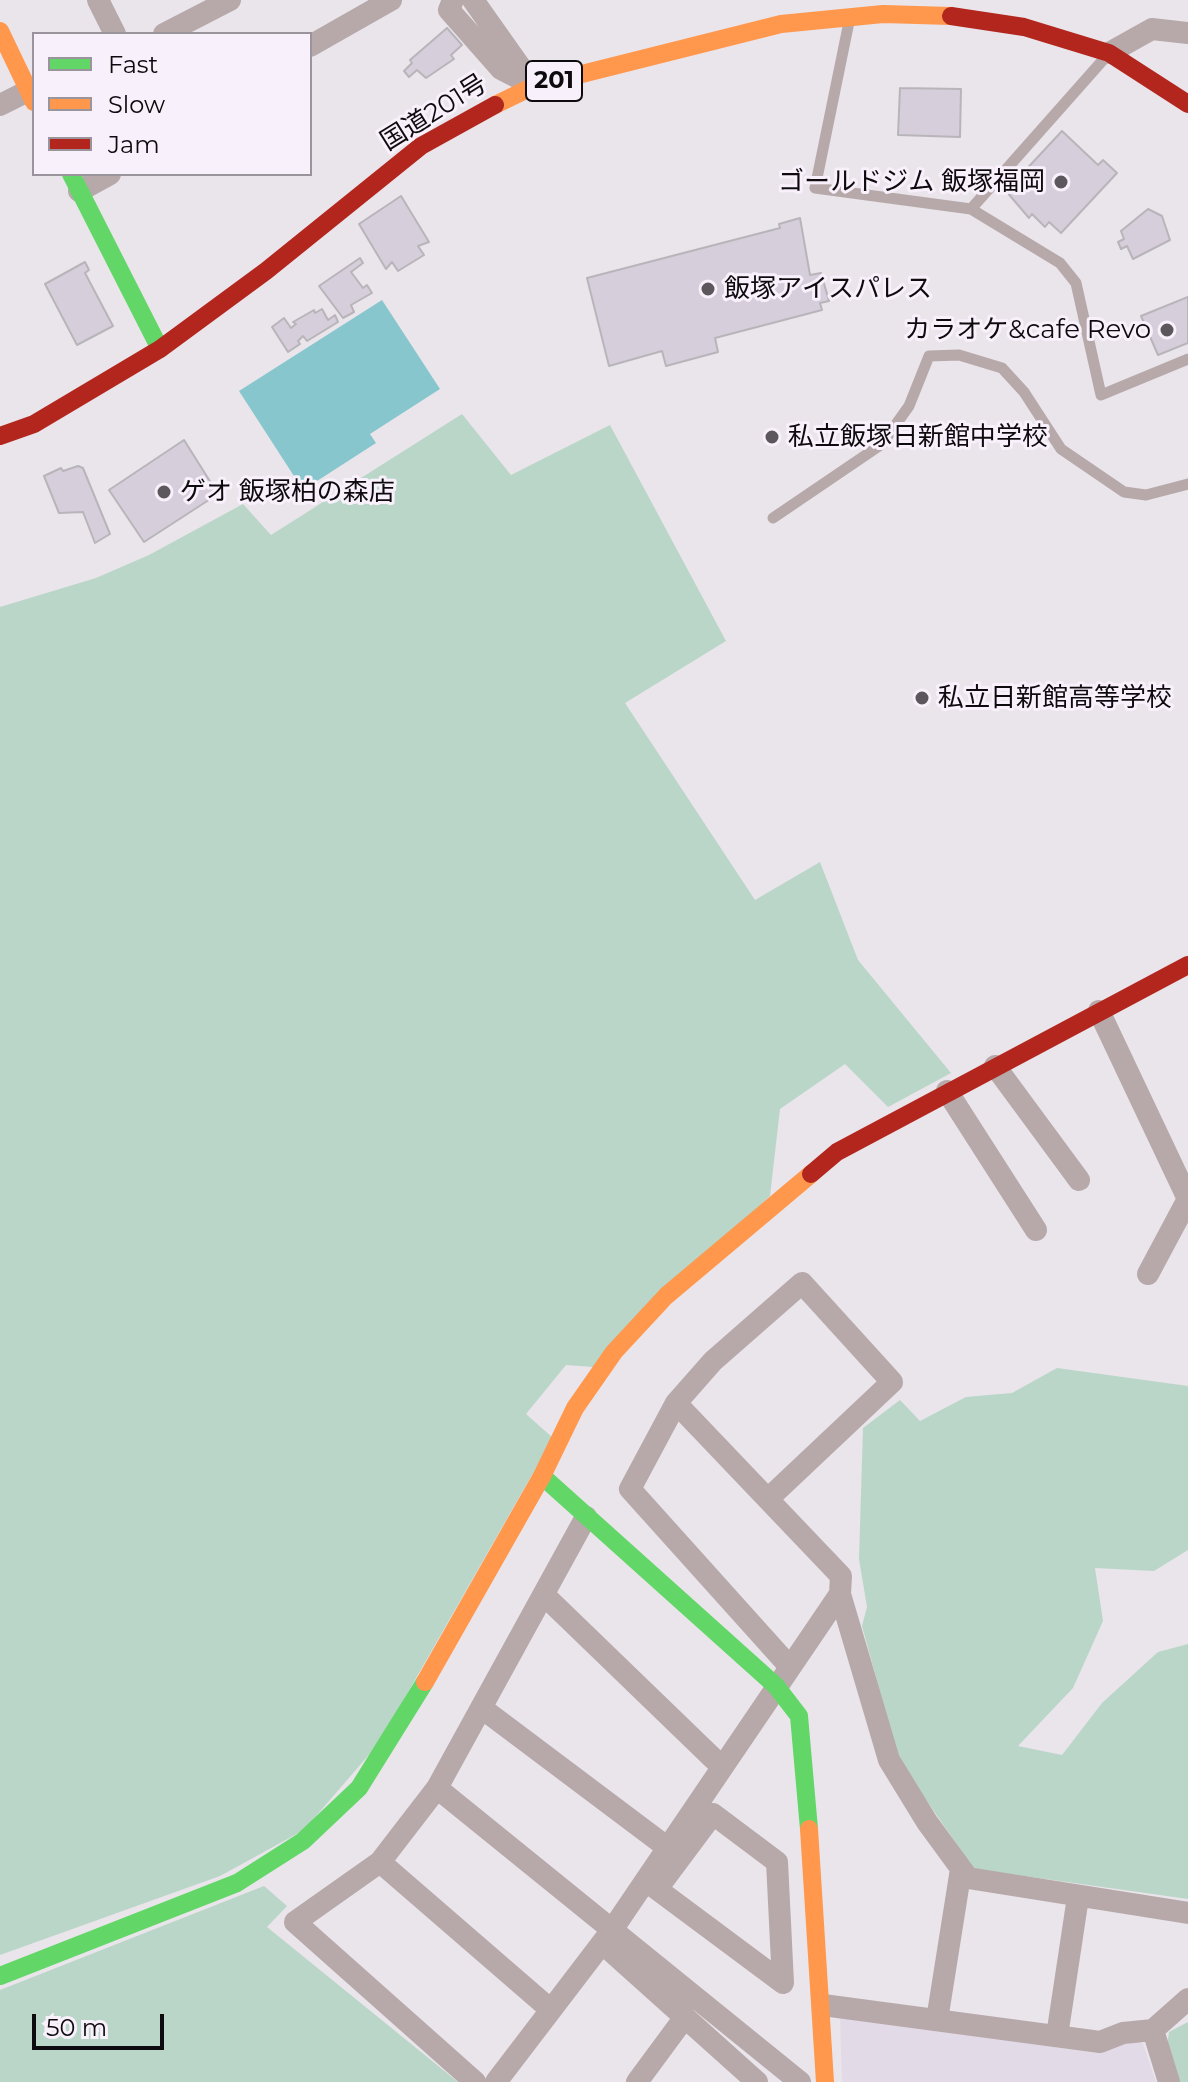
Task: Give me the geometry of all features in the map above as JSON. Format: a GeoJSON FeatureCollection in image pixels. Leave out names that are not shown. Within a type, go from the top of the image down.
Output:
{"type":"FeatureCollection","features":[{"type":"Feature","properties":{"kind":"main road","name":"国道201号"},"geometry":{"type":"LineString","coordinates":[[0,436],[34,424],[160,349],[266,271],[421,146],[473,115],[534,86],[781,24],[937,14],[1024,27],[1109,53],[1188,104]]}},
{"type":"Feature","properties":{"kind":"main road"},"geometry":{"type":"LineString","coordinates":[[0,31],[31,96]]}},
{"type":"Feature","properties":{"kind":"main road"},"geometry":{"type":"LineString","coordinates":[[75,182],[160,349]]}},
{"type":"Feature","properties":{"kind":"main road"},"geometry":{"type":"LineString","coordinates":[[0,1976],[237,1883],[303,1841],[359,1788],[397,1732],[542,1476],[575,1408],[614,1352],[666,1296],[837,1152],[1188,965]]}},
{"type":"Feature","properties":{"kind":"main road"},"geometry":{"type":"LineString","coordinates":[[542,1476],[776,1686],[794,1706],[803,1730],[823,2005],[825,2082]]}},
{"type":"Feature","properties":{"kind":"street"},"geometry":{"type":"LineString","coordinates":[[98,0],[114,32]]}},
{"type":"Feature","properties":{"kind":"street"},"geometry":{"type":"LineString","coordinates":[[168,32],[230,0]]}},
{"type":"Feature","properties":{"kind":"street"},"geometry":{"type":"LineString","coordinates":[[312,45],[391,0]]}},
{"type":"Feature","properties":{"kind":"street"},"geometry":{"type":"LineString","coordinates":[[453,0],[449,10],[501,69],[534,86]]}},
{"type":"Feature","properties":{"kind":"street"},"geometry":{"type":"LineString","coordinates":[[473,0],[534,86]]}},
{"type":"Feature","properties":{"kind":"street"},"geometry":{"type":"LineString","coordinates":[[1109,53],[1152,29],[1188,33]]}},
{"type":"Feature","properties":{"kind":"street"},"geometry":{"type":"LineString","coordinates":[[0,105],[31,96]]}},
{"type":"Feature","properties":{"kind":"street"},"geometry":{"type":"LineString","coordinates":[[75,182],[101,176]]}},
{"type":"Feature","properties":{"kind":"street"},"geometry":{"type":"LineString","coordinates":[[1099,1011],[1188,1199],[1148,1274]]}},
{"type":"Feature","properties":{"kind":"street"},"geometry":{"type":"LineString","coordinates":[[995,1066],[1079,1180]]}},
{"type":"Feature","properties":{"kind":"street"},"geometry":{"type":"LineString","coordinates":[[947,1091],[1036,1230]]}},
{"type":"Feature","properties":{"kind":"street"},"geometry":{"type":"LineString","coordinates":[[769,1498],[892,1382],[802,1283],[713,1361],[676,1403],[630,1489],[790,1667]]}},
{"type":"Feature","properties":{"kind":"street"},"geometry":{"type":"LineString","coordinates":[[676,1403],[841,1576],[840,1594],[889,1760],[968,1878],[1188,1913]]}},
{"type":"Feature","properties":{"kind":"street"},"geometry":{"type":"LineString","coordinates":[[475,2082],[295,1922],[380,1862],[437,1788],[586,1517]]}},
{"type":"Feature","properties":{"kind":"street"},"geometry":{"type":"LineString","coordinates":[[651,1885],[668,1848],[840,1594]]}},
{"type":"Feature","properties":{"kind":"street"},"geometry":{"type":"LineString","coordinates":[[544,1595],[722,1767]]}},
{"type":"Feature","properties":{"kind":"street"},"geometry":{"type":"LineString","coordinates":[[483,1709],[668,1848]]}},
{"type":"Feature","properties":{"kind":"street"},"geometry":{"type":"LineString","coordinates":[[437,1788],[607,1937],[800,2082]]}},
{"type":"Feature","properties":{"kind":"street"},"geometry":{"type":"LineString","coordinates":[[496,2082],[607,1937],[651,1885],[713,1814],[777,1862],[783,1983],[651,1885]]}},
{"type":"Feature","properties":{"kind":"street"},"geometry":{"type":"LineString","coordinates":[[380,1862],[551,2010]]}},
{"type":"Feature","properties":{"kind":"street"},"geometry":{"type":"LineString","coordinates":[[937,2020],[961,1869]]}},
{"type":"Feature","properties":{"kind":"street"},"geometry":{"type":"LineString","coordinates":[[1057,2036],[1078,1897]]}},
{"type":"Feature","properties":{"kind":"street"},"geometry":{"type":"LineString","coordinates":[[607,1937],[685,2017],[757,2082]]}},
{"type":"Feature","properties":{"kind":"street"},"geometry":{"type":"LineString","coordinates":[[823,2005],[1100,2042],[1123,2033],[1153,2030],[1186,1995]]}},
{"type":"Feature","properties":{"kind":"street"},"geometry":{"type":"LineString","coordinates":[[637,2082],[685,2017]]}},
{"type":"Feature","properties":{"kind":"street"},"geometry":{"type":"LineString","coordinates":[[1153,2030],[1169,2082]]}},
{"type":"Feature","properties":{"kind":"lane"},"geometry":{"type":"LineString","coordinates":[[850,18],[815,188],[971,209],[1060,263],[1076,283],[1101,395],[1188,359]]}},
{"type":"Feature","properties":{"kind":"lane"},"geometry":{"type":"LineString","coordinates":[[971,209],[1109,53]]}},
{"type":"Feature","properties":{"kind":"lane"},"geometry":{"type":"LineString","coordinates":[[773,518],[882,444],[909,406],[929,356],[959,355],[1002,368],[1024,392],[1061,449],[1124,492],[1146,495],[1188,484]]}},
{"type":"Feature","properties":{"kind":"shaded area"},"geometry":{"type":"Polygon","coordinates":[[[840,2016],[1097,2053],[1137,2040],[1143,2044],[1156,2082],[842,2082],[840,2016]]]}},
{"type":"Feature","properties":{"kind":"green space"},"geometry":{"type":"Polygon","coordinates":[[[462,414],[511,475],[610,425],[726,641],[625,703],[755,900],[820,862],[858,960],[951,1073],[888,1107],[845,1064],[780,1109],[770,1196],[593,1367],[566,1365],[526,1414],[553,1438],[379,1743],[304,1830],[220,1876],[0,1955],[0,607],[96,578],[149,555],[243,504],[271,535],[462,414]]]}},
{"type":"Feature","properties":{"kind":"green space"},"geometry":{"type":"Polygon","coordinates":[[[1057,1368],[1188,1386],[1188,1550],[1154,1571],[1095,1568],[1103,1621],[1073,1688],[1018,1746],[1062,1755],[1102,1703],[1158,1652],[1188,1644],[1188,1899],[974,1869],[899,1761],[862,1626],[867,1607],[859,1559],[863,1428],[900,1400],[920,1421],[966,1397],[1012,1393],[1057,1368]]]}},
{"type":"Feature","properties":{"kind":"green space"},"geometry":{"type":"Polygon","coordinates":[[[264,1886],[287,1906],[267,1927],[458,2082],[0,2082],[0,1990],[264,1886]]]}},
{"type":"Feature","properties":{"kind":"green space"},"geometry":{"type":"Polygon","coordinates":[[[1188,2022],[1188,2082],[1177,2082],[1167,2047],[1169,2032],[1188,2022]]]}},
{"type":"Feature","properties":{"kind":"water"},"geometry":{"type":"Polygon","coordinates":[[[382,300],[440,389],[370,434],[376,443],[303,490],[239,391],[382,300]]]}},
{"type":"Feature","properties":{"kind":"building"},"geometry":{"type":"Polygon","coordinates":[[[447,28],[462,45],[451,55],[454,59],[426,78],[417,70],[409,77],[404,71],[412,63],[410,60],[447,28]]]}},
{"type":"Feature","properties":{"kind":"building"},"geometry":{"type":"Polygon","coordinates":[[[900,88],[961,89],[960,137],[898,135],[900,88]]]}},
{"type":"Feature","properties":{"kind":"building","name":"ゴールドジム 飯塚福岡"},"geometry":{"type":"Polygon","coordinates":[[[1062,131],[1098,165],[1103,160],[1117,173],[1061,233],[1049,222],[1045,227],[1032,214],[1029,218],[1006,191],[1062,131]]]}},
{"type":"Feature","properties":{"kind":"building"},"geometry":{"type":"Polygon","coordinates":[[[401,196],[429,242],[418,246],[424,255],[398,271],[392,262],[386,269],[359,224],[401,196]]]}},
{"type":"Feature","properties":{"kind":"building"},"geometry":{"type":"Polygon","coordinates":[[[1148,209],[1162,216],[1170,240],[1133,259],[1127,246],[1121,249],[1118,242],[1124,239],[1121,231],[1148,209]]]}},
{"type":"Feature","properties":{"kind":"building","name":"飯塚アイスパレス"},"geometry":{"type":"Polygon","coordinates":[[[800,218],[810,275],[821,273],[829,301],[820,303],[822,310],[715,338],[718,352],[666,366],[662,351],[609,366],[587,278],[780,228],[779,224],[800,218]]]}},
{"type":"Feature","properties":{"kind":"building"},"geometry":{"type":"Polygon","coordinates":[[[360,258],[363,263],[351,272],[363,288],[367,285],[372,293],[351,305],[354,312],[343,318],[319,286],[360,258]]]}},
{"type":"Feature","properties":{"kind":"building"},"geometry":{"type":"Polygon","coordinates":[[[85,262],[89,270],[85,273],[113,326],[77,345],[45,284],[85,262]]]}},
{"type":"Feature","properties":{"kind":"building","name":"カラオケ&cafe Revo"},"geometry":{"type":"Polygon","coordinates":[[[1188,297],[1188,343],[1158,355],[1141,316],[1188,297]]]}},
{"type":"Feature","properties":{"kind":"building"},"geometry":{"type":"Polygon","coordinates":[[[322,309],[328,320],[335,315],[338,322],[307,341],[303,336],[298,341],[300,344],[288,352],[272,327],[284,318],[291,328],[296,324],[293,322],[322,309]]]}},
{"type":"Feature","properties":{"kind":"building","name":"ゲオ 飯塚柏の森店"},"geometry":{"type":"Polygon","coordinates":[[[184,440],[218,494],[144,542],[109,490],[184,440]]]}},
{"type":"Feature","properties":{"kind":"building"},"geometry":{"type":"Polygon","coordinates":[[[78,466],[83,468],[110,534],[95,543],[83,512],[59,513],[44,476],[61,468],[63,471],[78,466]]]}},
{"type":"Feature","properties":{"kind":"traffic: fast"},"geometry":{"type":"LineString","coordinates":[[72,176],[160,349]]}},
{"type":"Feature","properties":{"kind":"traffic: fast"},"geometry":{"type":"LineString","coordinates":[[542,1476],[776,1686],[799,1716],[809,1829]]}},
{"type":"Feature","properties":{"kind":"traffic: fast"},"geometry":{"type":"LineString","coordinates":[[0,1976],[237,1883],[303,1841],[359,1788],[425,1682]]}},
{"type":"Feature","properties":{"kind":"traffic: slow"},"geometry":{"type":"LineString","coordinates":[[495,105],[534,86],[781,24],[883,14],[951,16]]}},
{"type":"Feature","properties":{"kind":"traffic: slow"},"geometry":{"type":"LineString","coordinates":[[0,31],[32,98]]}},
{"type":"Feature","properties":{"kind":"traffic: slow"},"geometry":{"type":"LineString","coordinates":[[425,1682],[542,1476],[575,1408],[614,1352],[666,1296],[811,1174]]}},
{"type":"Feature","properties":{"kind":"traffic: slow"},"geometry":{"type":"LineString","coordinates":[[809,1829],[825,2082]]}},
{"type":"Feature","properties":{"kind":"traffic: jam"},"geometry":{"type":"LineString","coordinates":[[951,16],[1024,27],[1109,53],[1188,104]]}},
{"type":"Feature","properties":{"kind":"traffic: jam"},"geometry":{"type":"LineString","coordinates":[[0,436],[34,424],[160,349],[266,271],[421,146],[495,105]]}},
{"type":"Feature","properties":{"kind":"traffic: jam"},"geometry":{"type":"LineString","coordinates":[[811,1174],[837,1152],[1188,965]]}},
{"type":"Feature","properties":{"kind":"place","name":"ゴールドジム 飯塚福岡"},"geometry":{"type":"Point","coordinates":[1061,182]}},
{"type":"Feature","properties":{"kind":"place","name":"飯塚アイスパレス"},"geometry":{"type":"Point","coordinates":[708,289]}},
{"type":"Feature","properties":{"kind":"place","name":"カラオケ&cafe Revo"},"geometry":{"type":"Point","coordinates":[1167,330]}},
{"type":"Feature","properties":{"kind":"place","name":"私立飯塚日新館中学校"},"geometry":{"type":"Point","coordinates":[772,437]}},
{"type":"Feature","properties":{"kind":"place","name":"ゲオ 飯塚柏の森店"},"geometry":{"type":"Point","coordinates":[164,492]}},
{"type":"Feature","properties":{"kind":"place","name":"私立日新館高等学校"},"geometry":{"type":"Point","coordinates":[922,698]}}]}
